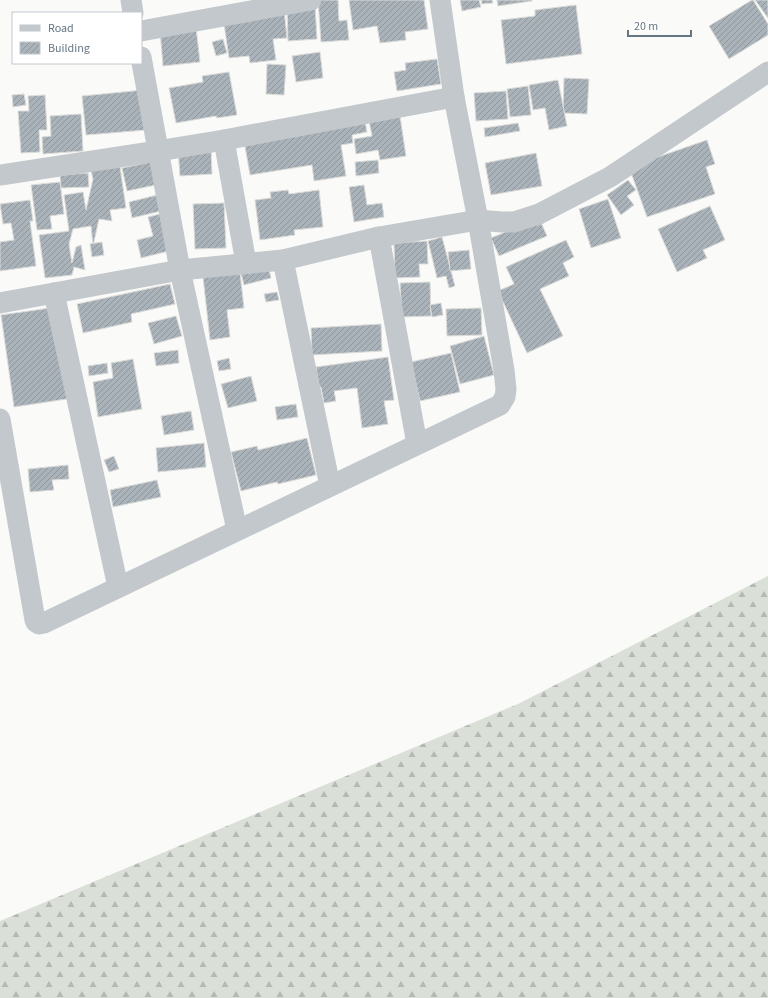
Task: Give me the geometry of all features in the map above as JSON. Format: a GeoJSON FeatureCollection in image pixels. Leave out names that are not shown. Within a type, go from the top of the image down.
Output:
{"type":"FeatureCollection","features":[{"type":"Feature","properties":{"kind":"street"},"geometry":{"type":"LineString","coordinates":[[131,0],[133,12]]}},
{"type":"Feature","properties":{"kind":"street"},"geometry":{"type":"LineString","coordinates":[[142,30],[311,0]]}},
{"type":"Feature","properties":{"kind":"street"},"geometry":{"type":"LineString","coordinates":[[0,419],[36,622],[39,624],[44,623],[500,405],[505,397],[506,389],[504,370],[478,220],[454,97],[440,0]]}},
{"type":"Feature","properties":{"kind":"street"},"geometry":{"type":"LineString","coordinates":[[142,63],[180,270],[237,530]]}},
{"type":"Feature","properties":{"kind":"street"},"geometry":{"type":"LineString","coordinates":[[0,303],[180,270],[283,260],[379,237],[478,220],[514,222],[539,214],[610,177],[768,72]]}},
{"type":"Feature","properties":{"kind":"street"},"geometry":{"type":"LineString","coordinates":[[0,175],[224,140],[454,97]]}},
{"type":"Feature","properties":{"kind":"street"},"geometry":{"type":"LineString","coordinates":[[224,140],[246,263]]}},
{"type":"Feature","properties":{"kind":"street"},"geometry":{"type":"LineString","coordinates":[[379,237],[417,444]]}},
{"type":"Feature","properties":{"kind":"street"},"geometry":{"type":"LineString","coordinates":[[283,260],[330,486]]}},
{"type":"Feature","properties":{"kind":"street"},"geometry":{"type":"LineString","coordinates":[[54,293],[118,587]]}},
{"type":"Feature","properties":{"kind":"green space"},"geometry":{"type":"Polygon","coordinates":[[[768,576],[768,998],[0,998],[0,921],[518,704],[768,576]]]}},
{"type":"Feature","properties":{"kind":"building"},"geometry":{"type":"Polygon","coordinates":[[[318,0],[338,0],[339,21],[347,20],[349,40],[321,42],[318,0]]]}},
{"type":"Feature","properties":{"kind":"building"},"geometry":{"type":"Polygon","coordinates":[[[349,0],[424,0],[428,29],[405,32],[406,40],[380,43],[377,26],[353,30],[349,0]]]}},
{"type":"Feature","properties":{"kind":"building"},"geometry":{"type":"Polygon","coordinates":[[[460,0],[479,0],[481,7],[462,11],[460,0]]]}},
{"type":"Feature","properties":{"kind":"building"},"geometry":{"type":"Polygon","coordinates":[[[481,0],[492,0],[493,3],[482,4],[481,0]]]}},
{"type":"Feature","properties":{"kind":"building"},"geometry":{"type":"Polygon","coordinates":[[[497,0],[532,0],[532,1],[498,6],[497,0]]]}},
{"type":"Feature","properties":{"kind":"building"},"geometry":{"type":"Polygon","coordinates":[[[752,0],[768,24],[768,35],[729,59],[709,26],[752,0]]]}},
{"type":"Feature","properties":{"kind":"building"},"geometry":{"type":"Polygon","coordinates":[[[755,0],[768,0],[768,18],[755,0]]]}},
{"type":"Feature","properties":{"kind":"building"},"geometry":{"type":"Polygon","coordinates":[[[315,4],[317,39],[288,41],[287,6],[315,4]]]}},
{"type":"Feature","properties":{"kind":"building"},"geometry":{"type":"Polygon","coordinates":[[[576,5],[582,54],[506,64],[501,20],[535,16],[535,10],[576,5]]]}},
{"type":"Feature","properties":{"kind":"building"},"geometry":{"type":"Polygon","coordinates":[[[284,9],[287,38],[273,39],[276,60],[250,63],[249,56],[229,58],[223,17],[284,9]]]}},
{"type":"Feature","properties":{"kind":"building"},"geometry":{"type":"Polygon","coordinates":[[[196,27],[200,62],[163,66],[160,31],[196,27]]]}},
{"type":"Feature","properties":{"kind":"building"},"geometry":{"type":"Polygon","coordinates":[[[223,39],[227,53],[216,56],[212,42],[223,39]]]}},
{"type":"Feature","properties":{"kind":"building"},"geometry":{"type":"Polygon","coordinates":[[[320,52],[323,78],[296,82],[292,56],[320,52]]]}},
{"type":"Feature","properties":{"kind":"building"},"geometry":{"type":"Polygon","coordinates":[[[437,59],[441,84],[397,91],[394,72],[406,70],[405,63],[437,59]]]}},
{"type":"Feature","properties":{"kind":"building"},"geometry":{"type":"Polygon","coordinates":[[[267,64],[286,65],[284,95],[266,94],[267,64]]]}},
{"type":"Feature","properties":{"kind":"building"},"geometry":{"type":"Polygon","coordinates":[[[229,72],[237,115],[217,118],[216,116],[176,123],[169,88],[203,82],[202,76],[229,72]]]}},
{"type":"Feature","properties":{"kind":"building"},"geometry":{"type":"Polygon","coordinates":[[[564,78],[589,79],[587,114],[563,113],[564,78]]]}},
{"type":"Feature","properties":{"kind":"building"},"geometry":{"type":"Polygon","coordinates":[[[558,80],[567,126],[549,130],[545,108],[533,110],[529,85],[558,80]]]}},
{"type":"Feature","properties":{"kind":"building"},"geometry":{"type":"Polygon","coordinates":[[[528,86],[531,115],[510,117],[507,89],[528,86]]]}},
{"type":"Feature","properties":{"kind":"building"},"geometry":{"type":"Polygon","coordinates":[[[143,90],[146,130],[86,135],[82,96],[143,90]]]}},
{"type":"Feature","properties":{"kind":"building"},"geometry":{"type":"Polygon","coordinates":[[[506,91],[508,119],[476,121],[474,93],[506,91]]]}},
{"type":"Feature","properties":{"kind":"building"},"geometry":{"type":"Polygon","coordinates":[[[24,94],[26,105],[13,107],[12,95],[24,94]]]}},
{"type":"Feature","properties":{"kind":"building"},"geometry":{"type":"Polygon","coordinates":[[[45,95],[47,130],[39,130],[40,152],[21,153],[18,111],[29,111],[28,96],[45,95]]]}},
{"type":"Feature","properties":{"kind":"building"},"geometry":{"type":"Polygon","coordinates":[[[81,114],[83,151],[43,154],[42,137],[51,136],[50,116],[81,114]]]}},
{"type":"Feature","properties":{"kind":"building"},"geometry":{"type":"Polygon","coordinates":[[[400,116],[406,156],[380,160],[378,150],[356,154],[354,139],[372,136],[369,121],[400,116]]]}},
{"type":"Feature","properties":{"kind":"building"},"geometry":{"type":"Polygon","coordinates":[[[365,121],[367,132],[352,135],[353,143],[341,145],[346,176],[314,181],[312,165],[250,175],[244,141],[365,121]]]}},
{"type":"Feature","properties":{"kind":"building"},"geometry":{"type":"Polygon","coordinates":[[[518,123],[520,131],[485,137],[484,128],[518,123]]]}},
{"type":"Feature","properties":{"kind":"building"},"geometry":{"type":"Polygon","coordinates":[[[707,140],[715,164],[706,167],[715,194],[647,217],[629,167],[707,140]]]}},
{"type":"Feature","properties":{"kind":"building"},"geometry":{"type":"Polygon","coordinates":[[[211,147],[212,174],[180,176],[178,149],[211,147]]]}},
{"type":"Feature","properties":{"kind":"building"},"geometry":{"type":"Polygon","coordinates":[[[536,153],[542,186],[491,195],[485,163],[536,153]]]}},
{"type":"Feature","properties":{"kind":"building"},"geometry":{"type":"Polygon","coordinates":[[[378,160],[379,173],[356,176],[355,162],[378,160]]]}},
{"type":"Feature","properties":{"kind":"building"},"geometry":{"type":"Polygon","coordinates":[[[151,162],[156,185],[127,191],[122,168],[151,162]]]}},
{"type":"Feature","properties":{"kind":"building"},"geometry":{"type":"Polygon","coordinates":[[[120,167],[126,208],[110,210],[112,221],[99,219],[93,246],[91,226],[73,229],[69,244],[72,263],[76,247],[81,245],[85,270],[74,267],[72,275],[45,278],[39,235],[69,231],[64,195],[83,192],[86,210],[93,179],[91,171],[120,167]]]}},
{"type":"Feature","properties":{"kind":"building"},"geometry":{"type":"Polygon","coordinates":[[[88,173],[89,187],[61,188],[60,175],[88,173]]]}},
{"type":"Feature","properties":{"kind":"building"},"geometry":{"type":"Polygon","coordinates":[[[628,180],[636,190],[627,196],[634,205],[621,215],[607,195],[628,180]]]}},
{"type":"Feature","properties":{"kind":"building"},"geometry":{"type":"Polygon","coordinates":[[[60,182],[64,214],[50,216],[52,229],[37,230],[31,185],[60,182]]]}},
{"type":"Feature","properties":{"kind":"building"},"geometry":{"type":"Polygon","coordinates":[[[364,185],[367,205],[382,203],[384,217],[354,222],[349,187],[364,185]]]}},
{"type":"Feature","properties":{"kind":"building"},"geometry":{"type":"Polygon","coordinates":[[[288,190],[289,194],[319,190],[323,227],[294,230],[295,235],[260,240],[255,200],[271,198],[270,192],[288,190]]]}},
{"type":"Feature","properties":{"kind":"building"},"geometry":{"type":"Polygon","coordinates":[[[161,194],[165,210],[132,218],[129,202],[161,194]]]}},
{"type":"Feature","properties":{"kind":"building"},"geometry":{"type":"Polygon","coordinates":[[[608,199],[621,238],[591,248],[579,209],[608,199]]]}},
{"type":"Feature","properties":{"kind":"building"},"geometry":{"type":"Polygon","coordinates":[[[30,200],[33,221],[30,221],[36,266],[0,271],[0,242],[14,240],[11,223],[3,224],[0,204],[30,200]]]}},
{"type":"Feature","properties":{"kind":"building"},"geometry":{"type":"Polygon","coordinates":[[[224,203],[226,248],[195,249],[193,204],[224,203]]]}},
{"type":"Feature","properties":{"kind":"building"},"geometry":{"type":"Polygon","coordinates":[[[710,206],[725,240],[703,250],[707,258],[677,272],[658,229],[710,206]]]}},
{"type":"Feature","properties":{"kind":"building"},"geometry":{"type":"Polygon","coordinates":[[[160,214],[169,251],[141,258],[137,240],[153,236],[148,217],[160,214]]]}},
{"type":"Feature","properties":{"kind":"building"},"geometry":{"type":"Polygon","coordinates":[[[539,218],[547,236],[499,256],[491,238],[539,218]]]}},
{"type":"Feature","properties":{"kind":"building"},"geometry":{"type":"Polygon","coordinates":[[[442,237],[455,286],[449,288],[446,276],[437,278],[428,241],[442,237]]]}},
{"type":"Feature","properties":{"kind":"building"},"geometry":{"type":"Polygon","coordinates":[[[566,240],[574,257],[563,263],[569,276],[540,289],[563,336],[527,353],[498,291],[514,284],[506,267],[566,240]]]}},
{"type":"Feature","properties":{"kind":"building"},"geometry":{"type":"Polygon","coordinates":[[[427,241],[428,264],[419,264],[420,277],[395,278],[394,243],[427,241]]]}},
{"type":"Feature","properties":{"kind":"building"},"geometry":{"type":"Polygon","coordinates":[[[102,242],[104,255],[92,257],[90,244],[102,242]]]}},
{"type":"Feature","properties":{"kind":"building"},"geometry":{"type":"Polygon","coordinates":[[[469,250],[471,269],[450,271],[448,252],[469,250]]]}},
{"type":"Feature","properties":{"kind":"building"},"geometry":{"type":"Polygon","coordinates":[[[268,265],[271,278],[244,285],[241,273],[268,265]]]}},
{"type":"Feature","properties":{"kind":"building"},"geometry":{"type":"Polygon","coordinates":[[[240,273],[244,308],[227,310],[230,337],[210,340],[203,277],[240,273]]]}},
{"type":"Feature","properties":{"kind":"building"},"geometry":{"type":"Polygon","coordinates":[[[430,282],[431,316],[402,317],[400,283],[430,282]]]}},
{"type":"Feature","properties":{"kind":"building"},"geometry":{"type":"Polygon","coordinates":[[[170,284],[175,304],[131,314],[132,322],[83,333],[77,304],[170,284]]]}},
{"type":"Feature","properties":{"kind":"building"},"geometry":{"type":"Polygon","coordinates":[[[277,292],[279,300],[266,302],[264,294],[277,292]]]}},
{"type":"Feature","properties":{"kind":"building"},"geometry":{"type":"Polygon","coordinates":[[[441,303],[443,315],[432,317],[430,305],[441,303]]]}},
{"type":"Feature","properties":{"kind":"building"},"geometry":{"type":"Polygon","coordinates":[[[50,308],[67,399],[14,407],[1,315],[50,308]]]}},
{"type":"Feature","properties":{"kind":"building"},"geometry":{"type":"Polygon","coordinates":[[[481,308],[482,335],[447,336],[446,309],[481,308]]]}},
{"type":"Feature","properties":{"kind":"building"},"geometry":{"type":"Polygon","coordinates":[[[176,316],[182,336],[154,344],[148,323],[176,316]]]}},
{"type":"Feature","properties":{"kind":"building"},"geometry":{"type":"Polygon","coordinates":[[[381,324],[382,351],[312,355],[311,328],[381,324]]]}},
{"type":"Feature","properties":{"kind":"building"},"geometry":{"type":"Polygon","coordinates":[[[484,336],[494,375],[460,384],[450,346],[484,336]]]}},
{"type":"Feature","properties":{"kind":"building"},"geometry":{"type":"Polygon","coordinates":[[[178,350],[179,363],[156,366],[154,353],[178,350]]]}},
{"type":"Feature","properties":{"kind":"building"},"geometry":{"type":"Polygon","coordinates":[[[451,353],[460,392],[420,401],[411,362],[451,353]]]}},
{"type":"Feature","properties":{"kind":"building"},"geometry":{"type":"Polygon","coordinates":[[[388,357],[394,400],[384,401],[388,424],[362,428],[357,388],[334,391],[336,401],[324,403],[321,387],[319,387],[316,367],[388,357]]]}},
{"type":"Feature","properties":{"kind":"building"},"geometry":{"type":"Polygon","coordinates":[[[229,358],[231,369],[219,371],[217,361],[229,358]]]}},
{"type":"Feature","properties":{"kind":"building"},"geometry":{"type":"Polygon","coordinates":[[[133,359],[142,409],[98,417],[93,382],[113,378],[111,363],[133,359]]]}},
{"type":"Feature","properties":{"kind":"building"},"geometry":{"type":"Polygon","coordinates":[[[107,363],[108,373],[89,376],[88,366],[107,363]]]}},
{"type":"Feature","properties":{"kind":"building"},"geometry":{"type":"Polygon","coordinates":[[[251,376],[257,401],[228,408],[221,384],[251,376]]]}},
{"type":"Feature","properties":{"kind":"building"},"geometry":{"type":"Polygon","coordinates":[[[296,404],[298,417],[277,420],[275,407],[296,404]]]}},
{"type":"Feature","properties":{"kind":"building"},"geometry":{"type":"Polygon","coordinates":[[[191,411],[194,430],[164,435],[161,416],[191,411]]]}},
{"type":"Feature","properties":{"kind":"building"},"geometry":{"type":"Polygon","coordinates":[[[307,438],[316,475],[278,484],[277,482],[241,491],[231,452],[257,446],[258,450],[307,438]]]}},
{"type":"Feature","properties":{"kind":"building"},"geometry":{"type":"Polygon","coordinates":[[[204,443],[206,467],[158,472],[156,448],[204,443]]]}},
{"type":"Feature","properties":{"kind":"building"},"geometry":{"type":"Polygon","coordinates":[[[114,456],[119,469],[109,472],[104,460],[114,456]]]}},
{"type":"Feature","properties":{"kind":"building"},"geometry":{"type":"Polygon","coordinates":[[[68,465],[69,479],[52,480],[54,490],[30,492],[28,469],[68,465]]]}},
{"type":"Feature","properties":{"kind":"building"},"geometry":{"type":"Polygon","coordinates":[[[157,480],[161,497],[113,507],[110,490],[157,480]]]}}]}
